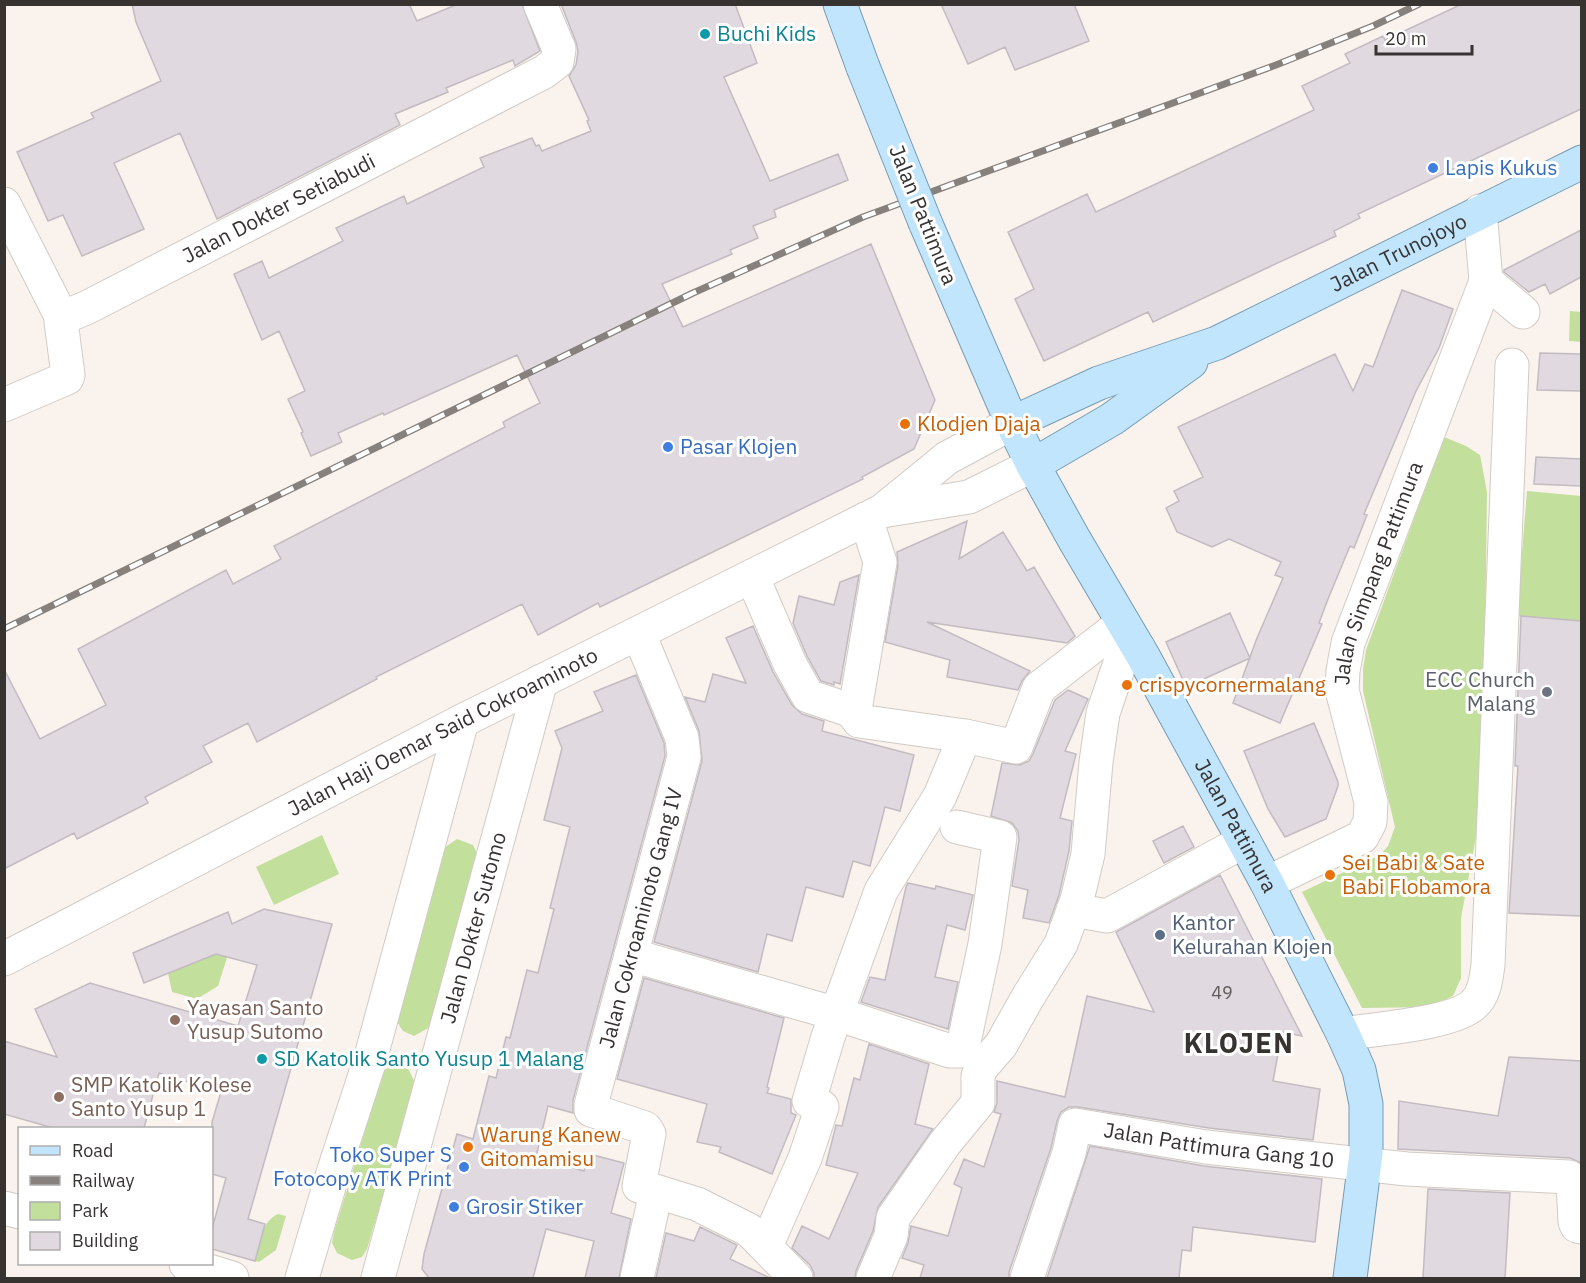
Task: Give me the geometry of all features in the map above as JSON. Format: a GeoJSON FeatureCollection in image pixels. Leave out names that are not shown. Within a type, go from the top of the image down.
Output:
{"type":"FeatureCollection","features":[{"type":"Feature","properties":{"kind":"main road","name":"Jalan Pattimura"},"geometry":{"type":"LineString","coordinates":[[840,4],[925,222],[1012,423],[1267,883],[1359,1070],[1365,1104],[1364,1164],[1350,1278]]}},
{"type":"Feature","properties":{"kind":"main road","name":"Jalan Trunojoyo"},"geometry":{"type":"LineString","coordinates":[[1012,423],[1099,383],[1217,344],[1581,162]]}},
{"type":"Feature","properties":{"kind":"main road","name":"Jalan Trunojoyo"},"geometry":{"type":"LineString","coordinates":[[1034,465],[1112,419],[1217,344]]}},
{"type":"Feature","properties":{"kind":"street","name":"Jalan Dokter Setiabudi"},"geometry":{"type":"LineString","coordinates":[[60,314],[74,313],[88,307],[544,72],[557,62],[559,49],[540,4]]}},
{"type":"Feature","properties":{"kind":"street"},"geometry":{"type":"LineString","coordinates":[[4,204],[60,314],[68,376],[4,405]]}},
{"type":"Feature","properties":{"kind":"street","name":"Jalan Simpang Pattimura"},"geometry":{"type":"LineString","coordinates":[[1267,883],[1362,837],[1370,822],[1371,802],[1342,690],[1348,642],[1486,281],[1480,211]]}},
{"type":"Feature","properties":{"kind":"street"},"geometry":{"type":"LineString","coordinates":[[1486,281],[1523,312]]}},
{"type":"Feature","properties":{"kind":"street"},"geometry":{"type":"LineString","coordinates":[[1343,1034],[1457,1015],[1474,1004],[1486,981],[1512,364]]}},
{"type":"Feature","properties":{"kind":"street","name":"Jalan Haji Oemar Said Cokroaminoto"},"geometry":{"type":"LineString","coordinates":[[4,959],[462,721],[874,515],[947,458],[1012,423]]}},
{"type":"Feature","properties":{"kind":"street","name":"Jalan Haji Oemar Said Cokroaminoto"},"geometry":{"type":"LineString","coordinates":[[874,515],[969,497],[1034,465]]}},
{"type":"Feature","properties":{"kind":"street"},"geometry":{"type":"LineString","coordinates":[[874,515],[880,562],[855,712],[859,721],[965,736],[1016,747],[1039,688],[1131,636]]}},
{"type":"Feature","properties":{"kind":"street"},"geometry":{"type":"LineString","coordinates":[[752,576],[790,664],[808,696],[855,712]]}},
{"type":"Feature","properties":{"kind":"street","name":"Jalan Cokroaminoto Gang IV"},"geometry":{"type":"LineString","coordinates":[[639,633],[682,738],[684,757],[591,1110],[648,1130],[638,1184],[641,1188],[656,1192]]}},
{"type":"Feature","properties":{"kind":"street"},"geometry":{"type":"LineString","coordinates":[[873,1278],[891,1236],[893,1218],[945,1143],[978,1103],[978,1076],[981,1068],[1001,1045],[1061,944],[1088,854],[1102,713],[1131,636]]}},
{"type":"Feature","properties":{"kind":"street","name":"Jalan Dokter Sutomo"},"geometry":{"type":"LineString","coordinates":[[378,1278],[541,681]]}},
{"type":"Feature","properties":{"kind":"street"},"geometry":{"type":"LineString","coordinates":[[302,1278],[370,1060],[462,721]]}},
{"type":"Feature","properties":{"kind":"street"},"geometry":{"type":"LineString","coordinates":[[766,1246],[805,1158],[822,1107],[808,1101],[881,891],[940,796],[965,736]]}},
{"type":"Feature","properties":{"kind":"street"},"geometry":{"type":"LineString","coordinates":[[631,956],[837,1014],[950,1051],[962,1051],[985,944],[1000,837],[957,827]]}},
{"type":"Feature","properties":{"kind":"street"},"geometry":{"type":"LineString","coordinates":[[1073,910],[1107,915],[1244,841]]}},
{"type":"Feature","properties":{"kind":"street","name":"Jalan Pattimura Gang 10"},"geometry":{"type":"LineString","coordinates":[[1027,1278],[1069,1153],[1075,1125],[1206,1147],[1407,1169],[1569,1177],[1573,1182],[1575,1222],[1581,1227]]}},
{"type":"Feature","properties":{"kind":"street"},"geometry":{"type":"LineString","coordinates":[[637,1278],[656,1192],[697,1203],[749,1230],[796,1278]]}},
{"type":"Feature","properties":{"kind":"street"},"geometry":{"type":"LineString","coordinates":[[192,1265],[232,1278]]}},
{"type":"Feature","properties":{"kind":"green space"},"geometry":{"type":"Polygon","coordinates":[[[1570,311],[1581,312],[1581,342],[1569,341],[1570,311]]]}},
{"type":"Feature","properties":{"kind":"green space"},"geometry":{"type":"Polygon","coordinates":[[[1444,437],[1480,455],[1487,492],[1483,799],[1461,918],[1461,978],[1453,996],[1430,1007],[1362,1008],[1302,892],[1380,855],[1388,846],[1395,827],[1363,691],[1363,669],[1366,650],[1444,437]]]}},
{"type":"Feature","properties":{"kind":"green space"},"geometry":{"type":"Polygon","coordinates":[[[1527,491],[1581,496],[1581,621],[1517,616],[1527,491]]]}},
{"type":"Feature","properties":{"kind":"green space"},"geometry":{"type":"Polygon","coordinates":[[[322,835],[339,874],[274,905],[256,867],[322,835]]]}},
{"type":"Feature","properties":{"kind":"green space"},"geometry":{"type":"Polygon","coordinates":[[[457,839],[473,845],[479,858],[430,1027],[414,1036],[403,1031],[397,1022],[444,848],[457,839]]]}},
{"type":"Feature","properties":{"kind":"green space"},"geometry":{"type":"Polygon","coordinates":[[[230,948],[218,986],[197,999],[172,992],[168,973],[230,948]]]}},
{"type":"Feature","properties":{"kind":"green space"},"geometry":{"type":"Polygon","coordinates":[[[398,1064],[408,1068],[416,1085],[367,1249],[362,1257],[352,1260],[337,1253],[332,1243],[334,1232],[383,1072],[398,1064]]]}},
{"type":"Feature","properties":{"kind":"green space"},"geometry":{"type":"Polygon","coordinates":[[[278,1214],[286,1216],[276,1250],[259,1262],[255,1261],[264,1228],[278,1214]]]}},
{"type":"Feature","properties":{"kind":"building"},"geometry":{"type":"Polygon","coordinates":[[[132,4],[409,4],[417,21],[458,4],[522,4],[540,51],[515,66],[513,60],[446,88],[448,92],[395,114],[400,125],[217,219],[180,133],[114,163],[144,229],[82,256],[63,215],[48,221],[17,152],[94,118],[91,113],[161,81],[136,22],[132,4]]]}},
{"type":"Feature","properties":{"kind":"building"},"geometry":{"type":"Polygon","coordinates":[[[561,4],[735,4],[757,63],[724,77],[770,181],[838,154],[848,180],[774,210],[776,217],[753,226],[758,238],[730,250],[732,254],[662,284],[683,327],[871,244],[935,400],[914,449],[862,477],[863,479],[600,607],[598,603],[538,635],[522,604],[376,677],[377,679],[257,742],[248,723],[203,746],[212,762],[145,797],[148,803],[77,839],[74,833],[4,869],[4,669],[40,739],[106,705],[78,649],[226,570],[233,584],[281,559],[274,546],[505,427],[503,422],[540,403],[517,355],[384,415],[383,413],[338,433],[342,442],[311,456],[288,399],[305,391],[279,331],[262,340],[234,274],[262,261],[269,278],[343,241],[336,228],[404,196],[407,204],[484,167],[480,158],[532,138],[542,151],[591,131],[587,121],[589,120],[569,76],[576,65],[578,51],[561,4]]]}},
{"type":"Feature","properties":{"kind":"building"},"geometry":{"type":"Polygon","coordinates":[[[941,4],[1074,4],[1089,41],[1015,70],[1005,47],[968,64],[941,4]]]}},
{"type":"Feature","properties":{"kind":"building"},"geometry":{"type":"Polygon","coordinates":[[[1462,4],[1581,4],[1581,109],[1358,214],[1360,218],[1334,231],[1336,236],[1153,322],[1148,312],[1044,361],[1015,299],[1034,289],[1008,232],[1087,194],[1096,212],[1314,110],[1302,86],[1350,63],[1345,54],[1383,36],[1385,40],[1462,4]]]}},
{"type":"Feature","properties":{"kind":"building"},"geometry":{"type":"Polygon","coordinates":[[[1581,230],[1581,277],[1550,294],[1545,284],[1529,292],[1504,272],[1504,270],[1581,230]]]}},
{"type":"Feature","properties":{"kind":"building"},"geometry":{"type":"Polygon","coordinates":[[[1402,290],[1453,309],[1439,348],[1416,391],[1364,514],[1367,515],[1354,548],[1350,546],[1319,623],[1322,624],[1280,723],[1233,703],[1257,638],[1283,578],[1275,575],[1281,562],[1229,539],[1212,547],[1177,532],[1166,508],[1179,501],[1174,491],[1203,477],[1178,427],[1335,354],[1353,391],[1365,364],[1373,367],[1402,290]]]}},
{"type":"Feature","properties":{"kind":"building"},"geometry":{"type":"Polygon","coordinates":[[[1540,353],[1581,354],[1581,391],[1537,390],[1540,353]]]}},
{"type":"Feature","properties":{"kind":"building"},"geometry":{"type":"Polygon","coordinates":[[[1536,457],[1581,459],[1581,486],[1534,484],[1536,457]]]}},
{"type":"Feature","properties":{"kind":"building"},"geometry":{"type":"Polygon","coordinates":[[[967,521],[959,559],[1003,532],[1027,571],[1034,567],[1075,636],[1067,643],[927,622],[1030,671],[1018,690],[947,677],[950,660],[885,642],[898,565],[897,552],[967,521]]]}},
{"type":"Feature","properties":{"kind":"building"},"geometry":{"type":"Polygon","coordinates":[[[859,575],[840,684],[834,682],[834,685],[821,681],[793,623],[799,596],[834,605],[840,582],[859,575]]]}},
{"type":"Feature","properties":{"kind":"building"},"geometry":{"type":"Polygon","coordinates":[[[1230,613],[1250,658],[1186,687],[1166,642],[1230,613]]]}},
{"type":"Feature","properties":{"kind":"building"},"geometry":{"type":"Polygon","coordinates":[[[1521,616],[1581,621],[1581,916],[1509,913],[1518,766],[1515,766],[1521,616]]]}},
{"type":"Feature","properties":{"kind":"building"},"geometry":{"type":"Polygon","coordinates":[[[753,626],[773,672],[792,705],[802,714],[824,721],[822,731],[914,755],[900,811],[885,807],[870,866],[853,861],[843,897],[806,887],[792,941],[767,934],[758,972],[654,942],[702,761],[699,731],[685,697],[705,702],[713,674],[746,683],[726,638],[753,626]]]}},
{"type":"Feature","properties":{"kind":"building"},"geometry":{"type":"Polygon","coordinates":[[[636,675],[664,743],[665,756],[573,1100],[573,1113],[548,1106],[536,1157],[584,1171],[589,1154],[624,1163],[611,1213],[631,1219],[619,1278],[585,1278],[594,1241],[546,1229],[533,1278],[429,1278],[422,1269],[424,1254],[457,1134],[473,1139],[489,1076],[496,1078],[506,1037],[510,1038],[527,970],[538,973],[554,909],[550,908],[570,827],[544,820],[562,748],[555,731],[603,711],[594,692],[636,675]]]}},
{"type":"Feature","properties":{"kind":"building"},"geometry":{"type":"Polygon","coordinates":[[[1068,690],[1088,699],[1065,751],[1076,754],[1060,818],[1072,821],[1069,851],[1059,895],[1049,923],[1023,918],[1028,890],[1012,886],[1019,840],[1018,831],[1012,823],[991,816],[1002,763],[1020,765],[1029,761],[1055,700],[1068,690]]]}},
{"type":"Feature","properties":{"kind":"building"},"geometry":{"type":"Polygon","coordinates":[[[1314,723],[1338,786],[1326,819],[1285,837],[1268,809],[1244,751],[1314,723]]]}},
{"type":"Feature","properties":{"kind":"building"},"geometry":{"type":"Polygon","coordinates":[[[1183,826],[1194,847],[1164,863],[1153,841],[1183,826]]]}},
{"type":"Feature","properties":{"kind":"building"},"geometry":{"type":"Polygon","coordinates":[[[1220,875],[1302,1036],[1282,1032],[1273,1081],[1320,1089],[1313,1140],[1209,1128],[1069,1107],[1061,1112],[1057,1121],[1051,1148],[1009,1272],[1009,1278],[920,1278],[924,1265],[902,1258],[911,1226],[948,1236],[962,1188],[954,1184],[964,1159],[984,1167],[1001,1114],[994,1112],[997,1103],[997,1081],[1065,1097],[1087,996],[1154,1012],[1116,932],[1220,875]]]}},
{"type":"Feature","properties":{"kind":"building"},"geometry":{"type":"Polygon","coordinates":[[[908,883],[935,889],[936,886],[973,895],[965,930],[947,925],[935,977],[958,982],[948,1029],[861,1002],[870,977],[885,980],[908,883]]]}},
{"type":"Feature","properties":{"kind":"building"},"geometry":{"type":"Polygon","coordinates":[[[264,909],[332,924],[248,1219],[265,1224],[255,1261],[213,1249],[213,1225],[226,1178],[213,1174],[212,1122],[221,1092],[159,1073],[144,1127],[50,1127],[4,1114],[4,1041],[57,1057],[35,1009],[90,983],[238,1026],[257,965],[216,954],[144,983],[133,953],[228,912],[232,924],[264,909]]]}},
{"type":"Feature","properties":{"kind":"building"},"geometry":{"type":"Polygon","coordinates":[[[644,978],[784,1018],[767,1093],[791,1099],[791,1113],[796,1115],[772,1174],[719,1152],[721,1147],[697,1142],[707,1104],[617,1079],[644,978]]]}},
{"type":"Feature","properties":{"kind":"building"},"geometry":{"type":"Polygon","coordinates":[[[869,1044],[929,1064],[915,1124],[933,1129],[878,1207],[873,1231],[855,1278],[814,1278],[810,1265],[792,1248],[802,1226],[829,1239],[858,1173],[826,1165],[836,1125],[842,1126],[854,1078],[860,1080],[869,1044]]]}},
{"type":"Feature","properties":{"kind":"building"},"geometry":{"type":"Polygon","coordinates":[[[1509,1057],[1581,1061],[1581,1163],[1570,1158],[1398,1149],[1399,1101],[1498,1116],[1509,1057]]]}},
{"type":"Feature","properties":{"kind":"building"},"geometry":{"type":"Polygon","coordinates":[[[1090,1146],[1204,1166],[1322,1179],[1315,1242],[1193,1227],[1191,1251],[1182,1250],[1179,1278],[1047,1278],[1090,1146]]]}},
{"type":"Feature","properties":{"kind":"building"},"geometry":{"type":"Polygon","coordinates":[[[1428,1189],[1510,1193],[1505,1278],[1423,1278],[1428,1189]]]}},
{"type":"Feature","properties":{"kind":"building"},"geometry":{"type":"Polygon","coordinates":[[[700,1227],[737,1245],[730,1259],[770,1278],[656,1278],[666,1233],[694,1241],[700,1227]]]}},
{"type":"Feature","properties":{"kind":"railway"},"geometry":{"type":"LineString","coordinates":[[4,629],[693,293],[863,217],[1276,65],[1373,26],[1419,4]]}},
{"type":"Feature","properties":{"kind":"place","name":"Buchi Kids"},"geometry":{"type":"Point","coordinates":[705,34]}},
{"type":"Feature","properties":{"kind":"place","name":"Lapis Kukus"},"geometry":{"type":"Point","coordinates":[1433,168]}},
{"type":"Feature","properties":{"kind":"place","name":"Klodjen Djaja"},"geometry":{"type":"Point","coordinates":[905,424]}},
{"type":"Feature","properties":{"kind":"place","name":"Pasar Klojen"},"geometry":{"type":"Point","coordinates":[668,447]}},
{"type":"Feature","properties":{"kind":"place","name":"crispycornermalang"},"geometry":{"type":"Point","coordinates":[1127,685]}},
{"type":"Feature","properties":{"kind":"place","name":"ECC Church Malang"},"geometry":{"type":"Point","coordinates":[1547,692]}},
{"type":"Feature","properties":{"kind":"place","name":"Sei Babi & Sate Babi Flobamora"},"geometry":{"type":"Point","coordinates":[1330,875]}},
{"type":"Feature","properties":{"kind":"place","name":"Kantor Kelurahan Klojen"},"geometry":{"type":"Point","coordinates":[1160,935]}},
{"type":"Feature","properties":{"kind":"place","name":"Yayasan Santo Yusup Sutomo"},"geometry":{"type":"Point","coordinates":[175,1020]}},
{"type":"Feature","properties":{"kind":"place","name":"SD Katolik Santo Yusup 1 Malang"},"geometry":{"type":"Point","coordinates":[262,1059]}},
{"type":"Feature","properties":{"kind":"place","name":"SMP Katolik Kolese Santo Yusup 1"},"geometry":{"type":"Point","coordinates":[59,1097]}},
{"type":"Feature","properties":{"kind":"place","name":"Warung Kanew Gitomamisu"},"geometry":{"type":"Point","coordinates":[468,1147]}},
{"type":"Feature","properties":{"kind":"place","name":"Toko Super S Fotocopy ATK Print"},"geometry":{"type":"Point","coordinates":[464,1167]}},
{"type":"Feature","properties":{"kind":"place","name":"Grosir Stiker"},"geometry":{"type":"Point","coordinates":[454,1207]}},
{"type":"Feature","properties":{"kind":"district","name":"KLOJEN"},"geometry":{"type":"Point","coordinates":[1239,1044]}}]}
